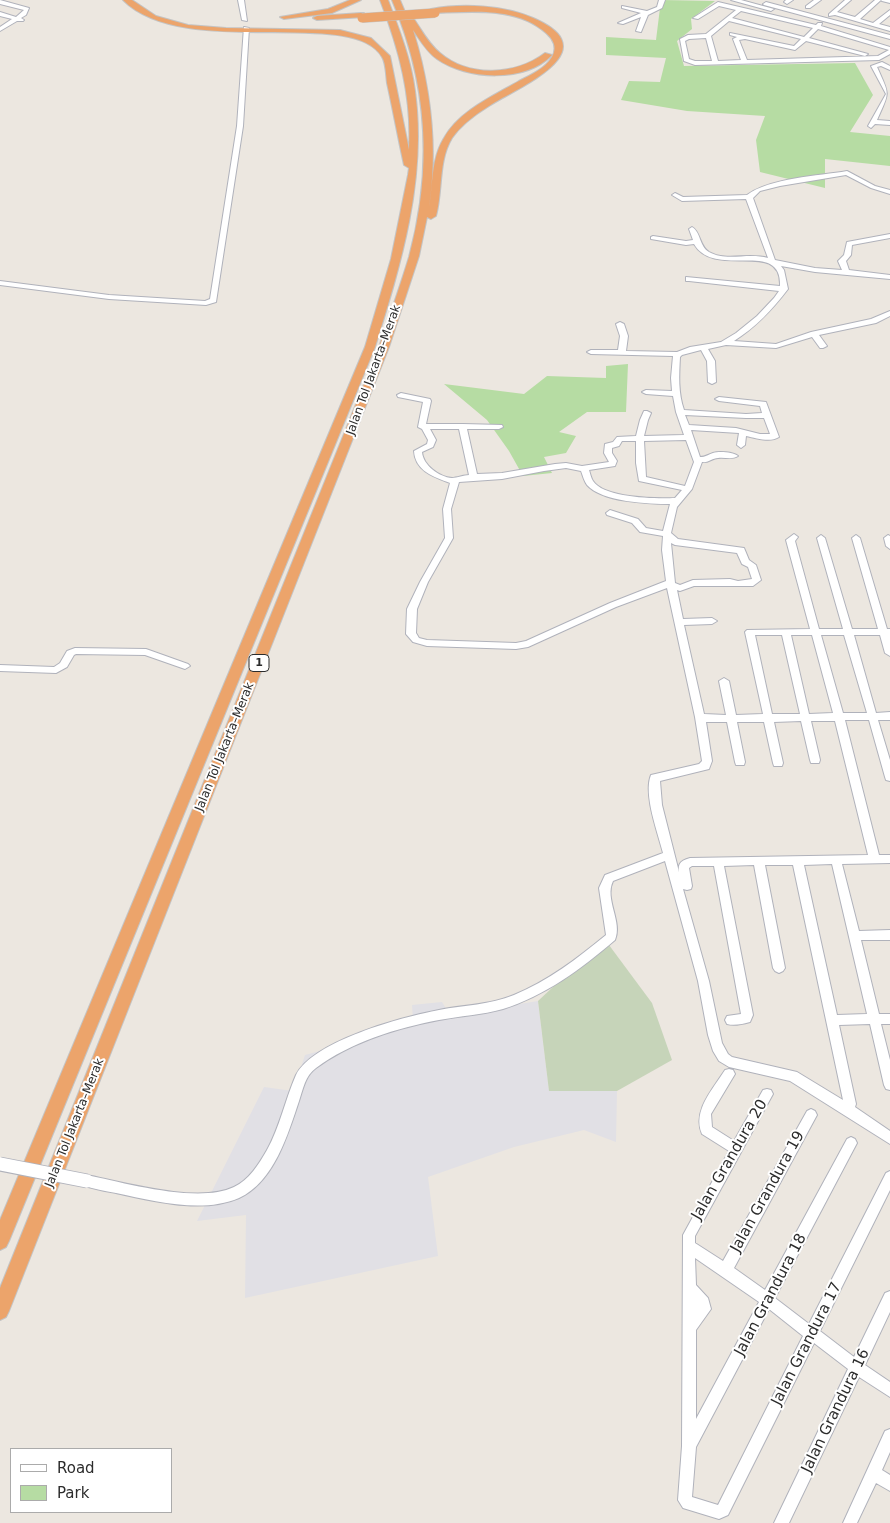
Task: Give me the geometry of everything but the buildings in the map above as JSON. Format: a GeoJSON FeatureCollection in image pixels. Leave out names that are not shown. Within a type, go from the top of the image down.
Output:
{"type":"FeatureCollection","features":[{"type":"Feature","properties":{"kind":"highway"},"geometry":{"type":"LineString","coordinates":[[127,0],[143,14],[167,22],[198,27],[268,21]]}},
{"type":"Feature","properties":{"kind":"highway"},"geometry":{"type":"LineString","coordinates":[[135,0],[149,13],[170,20],[192,24],[333,26],[362,34],[379,45],[386,56],[403,133],[412,190]]}},
{"type":"Feature","properties":{"kind":"highway"},"geometry":{"type":"LineString","coordinates":[[357,0],[329,11],[277,19],[362,16]]}},
{"type":"Feature","properties":{"kind":"highway","name":"Jalan Tol Jakarta–Merak"},"geometry":{"type":"LineString","coordinates":[[0,1241],[370,347],[400,254],[412,190],[415,144],[412,91],[406,60],[384,0]]}},
{"type":"Feature","properties":{"kind":"highway"},"geometry":{"type":"LineString","coordinates":[[397,0],[428,47],[442,59],[464,68],[491,72],[520,69],[542,62],[552,48],[551,41],[542,30],[517,18],[476,12],[434,12]]}},
{"type":"Feature","properties":{"kind":"highway","name":"Jalan Tol Jakarta–Merak"},"geometry":{"type":"LineString","coordinates":[[0,1311],[384,347],[414,255],[423,213],[427,178],[428,117],[419,62],[408,26],[397,0]]}},
{"type":"Feature","properties":{"kind":"highway"},"geometry":{"type":"LineString","coordinates":[[221,25],[478,10],[518,16],[546,28],[557,41],[559,47],[553,63],[473,113],[446,138],[441,153],[432,213],[414,255]]}},
{"type":"Feature","properties":{"kind":"highway"},"geometry":{"type":"LineString","coordinates":[[221,25],[258,20]]}},
{"type":"Feature","properties":{"kind":"street"},"geometry":{"type":"LineString","coordinates":[[241,0],[245,20]]}},
{"type":"Feature","properties":{"kind":"street"},"geometry":{"type":"LineString","coordinates":[[621,24],[659,8],[662,0]]}},
{"type":"Feature","properties":{"kind":"street"},"geometry":{"type":"LineString","coordinates":[[734,0],[829,17],[856,19],[890,29]]}},
{"type":"Feature","properties":{"kind":"street"},"geometry":{"type":"LineString","coordinates":[[748,0],[829,17],[890,37]]}},
{"type":"Feature","properties":{"kind":"street"},"geometry":{"type":"LineString","coordinates":[[808,7],[818,0]]}},
{"type":"Feature","properties":{"kind":"street"},"geometry":{"type":"LineString","coordinates":[[794,48],[848,0]]}},
{"type":"Feature","properties":{"kind":"street"},"geometry":{"type":"LineString","coordinates":[[856,19],[878,0]]}},
{"type":"Feature","properties":{"kind":"street"},"geometry":{"type":"LineString","coordinates":[[884,0],[890,2]]}},
{"type":"Feature","properties":{"kind":"street"},"geometry":{"type":"LineString","coordinates":[[0,2],[27,9],[19,20],[0,28]]}},
{"type":"Feature","properties":{"kind":"street"},"geometry":{"type":"LineString","coordinates":[[696,18],[715,4],[817,27],[890,51]]}},
{"type":"Feature","properties":{"kind":"street"},"geometry":{"type":"LineString","coordinates":[[624,7],[647,14]]}},
{"type":"Feature","properties":{"kind":"street"},"geometry":{"type":"LineString","coordinates":[[740,9],[708,36],[688,37],[682,40],[686,60],[690,62],[745,62],[768,51],[804,48]]}},
{"type":"Feature","properties":{"kind":"street"},"geometry":{"type":"LineString","coordinates":[[875,24],[890,12]]}},
{"type":"Feature","properties":{"kind":"street"},"geometry":{"type":"LineString","coordinates":[[0,14],[19,20]]}},
{"type":"Feature","properties":{"kind":"street"},"geometry":{"type":"LineString","coordinates":[[639,31],[647,14]]}},
{"type":"Feature","properties":{"kind":"street"},"geometry":{"type":"LineString","coordinates":[[829,17],[890,42]]}},
{"type":"Feature","properties":{"kind":"street"},"geometry":{"type":"LineString","coordinates":[[728,19],[879,58]]}},
{"type":"Feature","properties":{"kind":"street"},"geometry":{"type":"LineString","coordinates":[[0,284],[109,297],[206,303],[213,300],[240,126],[246,28]]}},
{"type":"Feature","properties":{"kind":"street"},"geometry":{"type":"LineString","coordinates":[[732,34],[744,37],[768,51],[796,60],[879,58],[890,51]]}},
{"type":"Feature","properties":{"kind":"street"},"geometry":{"type":"LineString","coordinates":[[708,36],[714,62]]}},
{"type":"Feature","properties":{"kind":"street"},"geometry":{"type":"LineString","coordinates":[[744,37],[736,39],[745,62]]}},
{"type":"Feature","properties":{"kind":"street"},"geometry":{"type":"LineString","coordinates":[[794,48],[796,60]]}},
{"type":"Feature","properties":{"kind":"street"},"geometry":{"type":"LineString","coordinates":[[812,48],[838,48]]}},
{"type":"Feature","properties":{"kind":"street"},"geometry":{"type":"LineString","coordinates":[[890,68],[882,64],[874,66],[889,94],[886,106],[873,124],[890,123]]}},
{"type":"Feature","properties":{"kind":"street"},"geometry":{"type":"LineString","coordinates":[[674,195],[682,199],[749,197],[758,190],[779,184],[847,172],[873,187],[890,192]]}},
{"type":"Feature","properties":{"kind":"street"},"geometry":{"type":"LineString","coordinates":[[725,343],[754,322],[777,300],[784,289],[783,277],[774,262],[749,197]]}},
{"type":"Feature","properties":{"kind":"street"},"geometry":{"type":"LineString","coordinates":[[692,229],[696,242],[702,251],[711,255],[774,262],[815,270],[890,277]]}},
{"type":"Feature","properties":{"kind":"street"},"geometry":{"type":"LineString","coordinates":[[846,272],[842,261],[847,255],[850,243],[890,236]]}},
{"type":"Feature","properties":{"kind":"street"},"geometry":{"type":"LineString","coordinates":[[653,238],[686,243],[696,242]]}},
{"type":"Feature","properties":{"kind":"street"},"geometry":{"type":"LineString","coordinates":[[832,280],[846,272]]}},
{"type":"Feature","properties":{"kind":"street"},"geometry":{"type":"LineString","coordinates":[[689,279],[784,289]]}},
{"type":"Feature","properties":{"kind":"street"},"geometry":{"type":"LineString","coordinates":[[591,352],[676,354],[725,343],[776,346],[814,334],[873,321],[890,313]]}},
{"type":"Feature","properties":{"kind":"street"},"geometry":{"type":"LineString","coordinates":[[620,324],[624,336],[622,352]]}},
{"type":"Feature","properties":{"kind":"street"},"geometry":{"type":"LineString","coordinates":[[814,334],[823,346]]}},
{"type":"Feature","properties":{"kind":"street"},"geometry":{"type":"LineString","coordinates":[[702,347],[711,361],[712,382]]}},
{"type":"Feature","properties":{"kind":"street"},"geometry":{"type":"LineString","coordinates":[[676,354],[674,365],[676,394],[680,412],[698,459],[697,470],[688,489],[673,506],[667,534],[670,584],[700,717],[707,764],[699,768],[654,780],[655,798],[668,856],[703,980],[716,1041],[722,1058],[729,1062],[793,1076],[890,1138]]}},
{"type":"Feature","properties":{"kind":"street"},"geometry":{"type":"LineString","coordinates":[[646,392],[676,394]]}},
{"type":"Feature","properties":{"kind":"street"},"geometry":{"type":"LineString","coordinates":[[401,395],[427,401],[421,423],[432,440],[430,446],[418,451],[420,461],[427,470],[453,481],[461,478],[500,476],[558,467],[583,468],[612,464],[608,446],[616,444],[618,440],[689,437]]}},
{"type":"Feature","properties":{"kind":"street"},"geometry":{"type":"LineString","coordinates":[[687,427],[742,431],[760,437],[775,437],[763,404],[718,400]]}},
{"type":"Feature","properties":{"kind":"street"},"geometry":{"type":"LineString","coordinates":[[680,412],[746,416],[767,415]]}},
{"type":"Feature","properties":{"kind":"street"},"geometry":{"type":"LineString","coordinates":[[647,413],[642,422],[639,440],[642,479],[688,489]]}},
{"type":"Feature","properties":{"kind":"street"},"geometry":{"type":"LineString","coordinates":[[463,426],[463,436],[473,463],[473,477]]}},
{"type":"Feature","properties":{"kind":"street"},"geometry":{"type":"LineString","coordinates":[[425,428],[499,427]]}},
{"type":"Feature","properties":{"kind":"street"},"geometry":{"type":"LineString","coordinates":[[741,445],[742,431]]}},
{"type":"Feature","properties":{"kind":"street"},"geometry":{"type":"LineString","coordinates":[[698,459],[706,460],[715,455],[734,456]]}},
{"type":"Feature","properties":{"kind":"street"},"geometry":{"type":"LineString","coordinates":[[583,468],[590,483],[596,488],[638,500],[677,501]]}},
{"type":"Feature","properties":{"kind":"street"},"geometry":{"type":"LineString","coordinates":[[453,481],[447,509],[449,538],[424,582],[412,609],[410,631],[416,640],[434,644],[516,646],[528,644],[613,604],[670,584],[680,588],[694,583],[730,582],[738,584],[753,583],[757,580],[752,565],[745,562],[741,550],[675,542],[667,534],[643,530],[635,521],[610,513]]}},
{"type":"Feature","properties":{"kind":"street"},"geometry":{"type":"LineString","coordinates":[[794,537],[790,540],[839,717],[875,860]]}},
{"type":"Feature","properties":{"kind":"street"},"geometry":{"type":"LineString","coordinates":[[822,538],[890,777]]}},
{"type":"Feature","properties":{"kind":"street"},"geometry":{"type":"LineString","coordinates":[[856,538],[887,632],[890,653]]}},
{"type":"Feature","properties":{"kind":"street"},"geometry":{"type":"LineString","coordinates":[[679,622],[712,621]]}},
{"type":"Feature","properties":{"kind":"street"},"geometry":{"type":"LineString","coordinates":[[778,762],[749,634],[752,632],[887,632]]}},
{"type":"Feature","properties":{"kind":"street"},"geometry":{"type":"LineString","coordinates":[[786,632],[815,760]]}},
{"type":"Feature","properties":{"kind":"street"},"geometry":{"type":"LineString","coordinates":[[0,668],[56,670],[64,665],[73,651],[146,652],[185,666]]}},
{"type":"Feature","properties":{"kind":"street"},"geometry":{"type":"LineString","coordinates":[[724,681],[740,762]]}},
{"type":"Feature","properties":{"kind":"street"},"geometry":{"type":"LineString","coordinates":[[700,717],[890,716]]}},
{"type":"Feature","properties":{"kind":"street"},"geometry":{"type":"LineString","coordinates":[[0,1164],[180,1198],[205,1200],[237,1192],[254,1182],[260,1174],[286,1122],[303,1074],[310,1065],[344,1046],[380,1031],[439,1015],[502,1004],[555,981],[611,937],[612,933],[604,888],[609,878],[668,856]]}},
{"type":"Feature","properties":{"kind":"street"},"geometry":{"type":"LineString","coordinates":[[688,886],[683,868],[687,863],[890,859]]}},
{"type":"Feature","properties":{"kind":"street"},"geometry":{"type":"LineString","coordinates":[[836,860],[890,1085]]}},
{"type":"Feature","properties":{"kind":"street"},"geometry":{"type":"LineString","coordinates":[[718,861],[747,1015],[742,1020],[731,1020]]}},
{"type":"Feature","properties":{"kind":"street"},"geometry":{"type":"LineString","coordinates":[[798,861],[850,1104]]}},
{"type":"Feature","properties":{"kind":"street"},"geometry":{"type":"LineString","coordinates":[[758,862],[780,968]]}},
{"type":"Feature","properties":{"kind":"street"},"geometry":{"type":"LineString","coordinates":[[855,936],[890,935]]}},
{"type":"Feature","properties":{"kind":"street"},"geometry":{"type":"LineString","coordinates":[[833,1020],[890,1019]]}},
{"type":"Feature","properties":{"kind":"street"},"geometry":{"type":"LineString","coordinates":[[729,1074],[704,1113],[706,1130],[736,1149]]}},
{"type":"Feature","properties":{"kind":"street","name":"Jalan Grandura 20"},"geometry":{"type":"LineString","coordinates":[[686,1500],[689,1446],[689,1328],[704,1309],[703,1304],[688,1286],[690,1229],[768,1094]]}},
{"type":"Feature","properties":{"kind":"street","name":"Jalan Grandura 19"},"geometry":{"type":"LineString","coordinates":[[726,1269],[811,1115]]}},
{"type":"Feature","properties":{"kind":"street","name":"Jalan Grandura 18"},"geometry":{"type":"LineString","coordinates":[[689,1446],[769,1300],[851,1143]]}},
{"type":"Feature","properties":{"kind":"street","name":"Jalan Grandura 17"},"geometry":{"type":"LineString","coordinates":[[686,1500],[688,1503],[718,1512],[723,1510],[890,1177]]}},
{"type":"Feature","properties":{"kind":"street"},"geometry":{"type":"LineString","coordinates":[[690,1247],[726,1269],[856,1368],[890,1390]]}},
{"type":"Feature","properties":{"kind":"street","name":"Jalan Grandura 16"},"geometry":{"type":"LineString","coordinates":[[782,1523],[890,1298]]}},
{"type":"Feature","properties":{"kind":"street"},"geometry":{"type":"LineString","coordinates":[[850,1523],[890,1436]]}},
{"type":"Feature","properties":{"kind":"street"},"geometry":{"type":"LineString","coordinates":[[874,1472],[890,1484]]}},
{"type":"Feature","properties":{"kind":"shaded area"},"geometry":{"type":"Polygon","coordinates":[[[538,1001],[549,1091],[617,1091],[616,1142],[584,1130],[514,1147],[428,1177],[438,1256],[245,1298],[246,1215],[197,1221],[264,1087],[293,1091],[305,1055],[346,1044],[413,1020],[412,1005],[442,1002],[450,1015],[538,1001]]]}},
{"type":"Feature","properties":{"kind":"green space"},"geometry":{"type":"Polygon","coordinates":[[[661,0],[715,1],[691,19],[692,29],[677,41],[684,66],[855,63],[873,95],[850,132],[890,136],[890,166],[825,159],[825,188],[760,172],[756,140],[765,116],[687,111],[621,100],[629,81],[660,82],[666,58],[606,55],[606,37],[656,40],[661,0]]]}},
{"type":"Feature","properties":{"kind":"green space"},"geometry":{"type":"Polygon","coordinates":[[[628,364],[626,412],[587,412],[559,432],[576,436],[566,453],[544,457],[552,473],[523,476],[509,451],[487,420],[444,384],[524,394],[547,376],[606,378],[606,366],[628,364]]]}},
{"type":"Feature","properties":{"kind":"green space"},"geometry":{"type":"Polygon","coordinates":[[[609,945],[652,1003],[672,1060],[617,1091],[549,1091],[538,1001],[570,971],[609,945]]]}}]}
